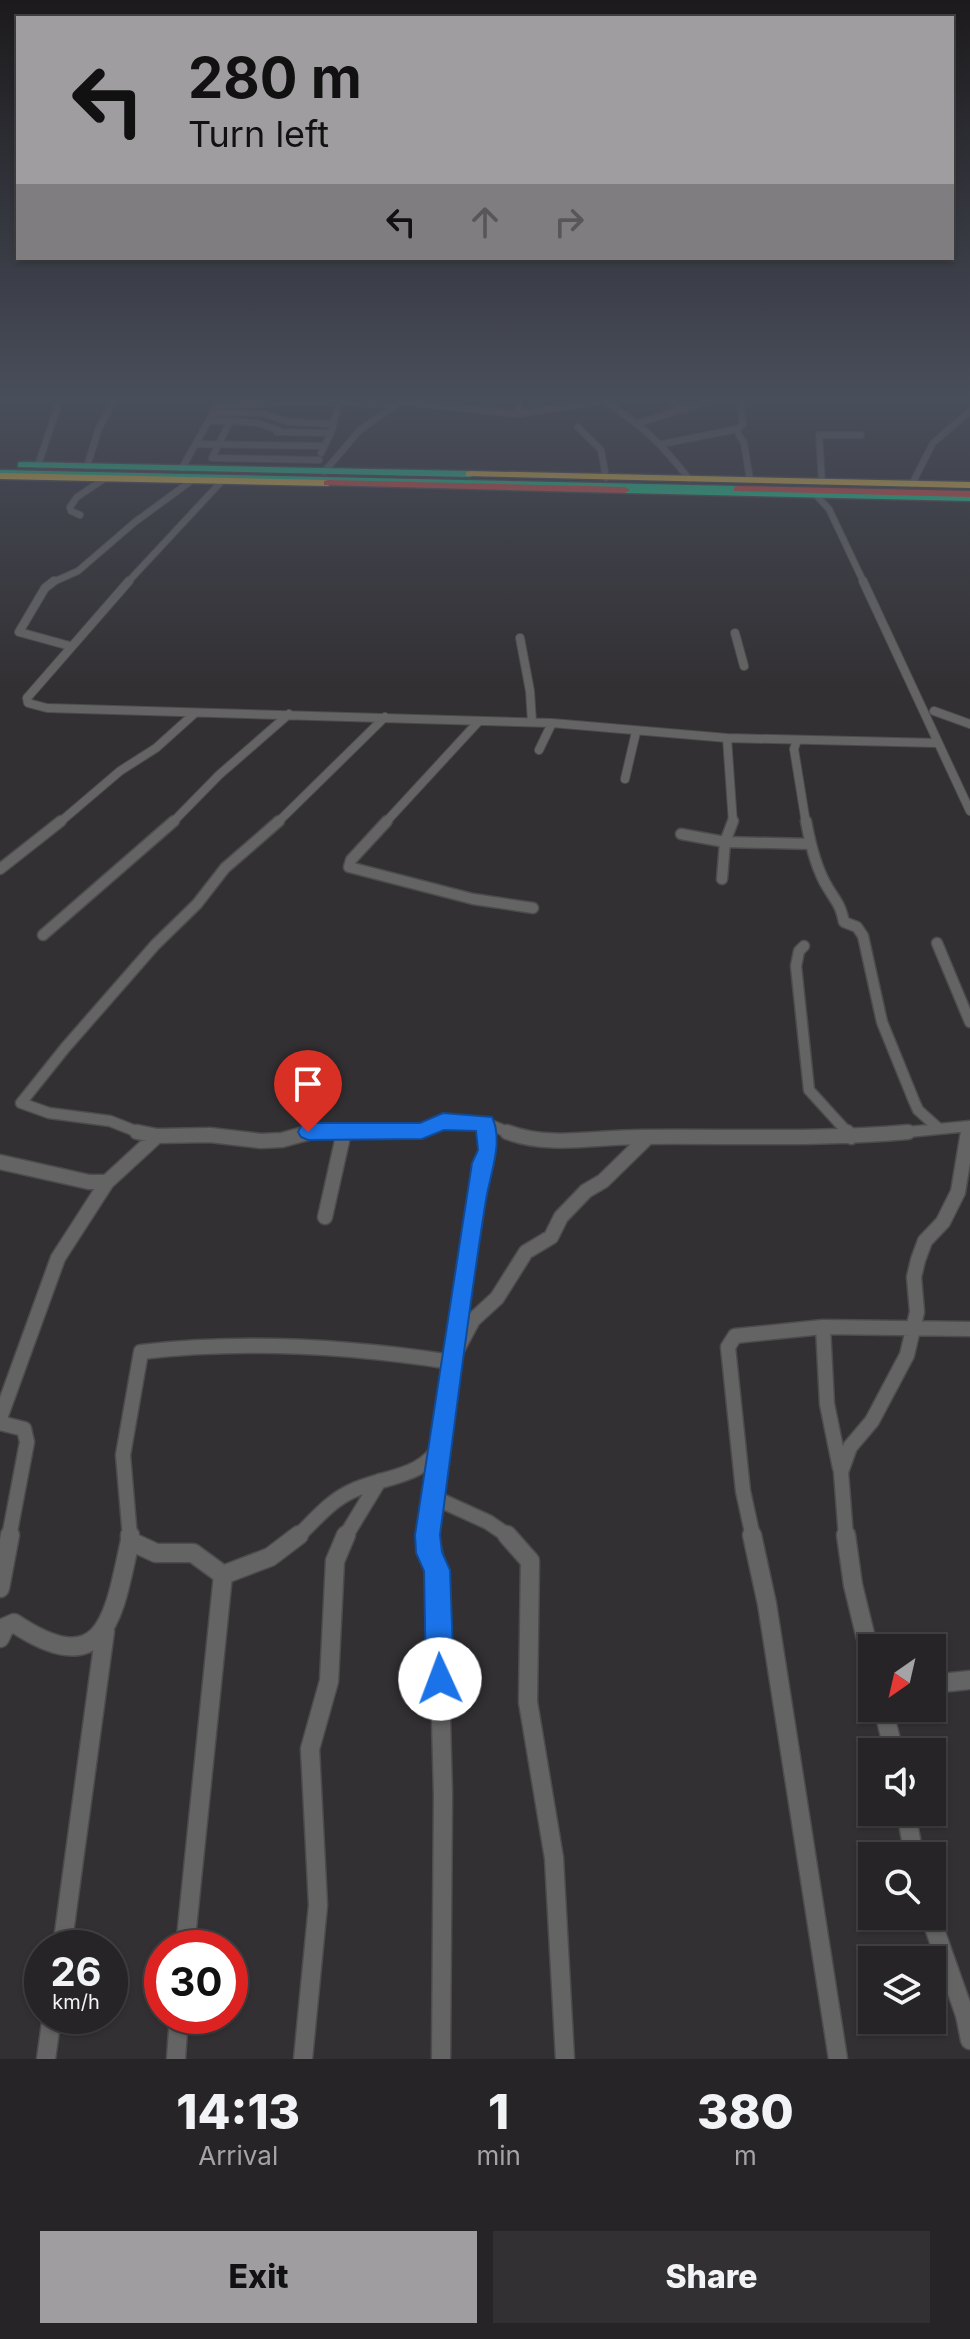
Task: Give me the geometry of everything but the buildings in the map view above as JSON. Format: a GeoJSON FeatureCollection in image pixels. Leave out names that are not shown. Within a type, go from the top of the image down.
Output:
{"type":"FeatureCollection","features":[{"type":"Feature","properties":{"kind":"main road"},"geometry":{"type":"LineString","coordinates":[[861,493],[970,496]]}},
{"type":"Feature","properties":{"kind":"main road"},"geometry":{"type":"LineString","coordinates":[[915,493],[970,496]]}},
{"type":"Feature","properties":{"kind":"street"},"geometry":{"type":"LineString","coordinates":[[80,515],[71,511],[77,497],[83,493]]}},
{"type":"Feature","properties":{"kind":"street"},"geometry":{"type":"LineString","coordinates":[[70,646],[19,632],[45,588],[57,578],[78,571],[167,493]]}},
{"type":"Feature","properties":{"kind":"street"},"geometry":{"type":"LineString","coordinates":[[211,493],[70,646],[27,698],[28,703],[39,707],[195,713],[552,723],[727,738],[938,743]]}},
{"type":"Feature","properties":{"kind":"street"},"geometry":{"type":"LineString","coordinates":[[821,493],[970,811]]}},
{"type":"Feature","properties":{"kind":"street"},"geometry":{"type":"LineString","coordinates":[[735,633],[744,666]]}},
{"type":"Feature","properties":{"kind":"street"},"geometry":{"type":"LineString","coordinates":[[520,638],[530,691],[532,722]]}},
{"type":"Feature","properties":{"kind":"street"},"geometry":{"type":"LineString","coordinates":[[934,711],[970,724]]}},
{"type":"Feature","properties":{"kind":"street"},"geometry":{"type":"LineString","coordinates":[[0,869],[108,784],[120,771],[145,757],[195,713]]}},
{"type":"Feature","properties":{"kind":"street"},"geometry":{"type":"LineString","coordinates":[[43,935],[164,831],[219,775],[289,714]]}},
{"type":"Feature","properties":{"kind":"street"},"geometry":{"type":"LineString","coordinates":[[140,1142],[120,1124],[23,1106],[22,1099],[155,945],[197,904],[225,868],[277,824],[385,717]]}},
{"type":"Feature","properties":{"kind":"street"},"geometry":{"type":"LineString","coordinates":[[479,721],[351,860],[349,867],[473,899],[533,908]]}},
{"type":"Feature","properties":{"kind":"street"},"geometry":{"type":"LineString","coordinates":[[539,750],[552,723]]}},
{"type":"Feature","properties":{"kind":"street"},"geometry":{"type":"LineString","coordinates":[[625,779],[636,732]]}},
{"type":"Feature","properties":{"kind":"street"},"geometry":{"type":"LineString","coordinates":[[722,879],[725,842],[733,822],[727,738]]}},
{"type":"Feature","properties":{"kind":"street"},"geometry":{"type":"LineString","coordinates":[[797,740],[794,749],[810,844],[827,887],[840,902],[844,922],[857,927],[863,936],[882,1022],[918,1110],[938,1128]]}},
{"type":"Feature","properties":{"kind":"street"},"geometry":{"type":"LineString","coordinates":[[681,834],[725,842],[810,844]]}},
{"type":"Feature","properties":{"kind":"street"},"geometry":{"type":"LineString","coordinates":[[937,943],[970,1022]]}},
{"type":"Feature","properties":{"kind":"street"},"geometry":{"type":"LineString","coordinates":[[804,946],[799,951],[796,966],[809,1090],[819,1103],[839,1118],[851,1137]]}},
{"type":"Feature","properties":{"kind":"street"},"geometry":{"type":"LineString","coordinates":[[0,1588],[27,1442],[24,1429],[0,1420],[58,1258],[107,1182],[140,1142],[157,1136],[210,1135],[261,1141],[282,1140],[308,1132],[344,1129],[422,1131],[443,1122],[485,1123],[529,1140],[569,1142],[614,1137],[851,1137],[969,1126],[958,1192],[943,1222],[925,1241],[918,1260],[914,1277],[917,1312],[907,1355],[872,1421],[850,1447],[841,1472]]}},
{"type":"Feature","properties":{"kind":"street"},"geometry":{"type":"LineString","coordinates":[[441,2059],[443,1794],[437,1570],[429,1553],[428,1535],[437,1456],[442,1443],[451,1362],[482,1163],[488,1150],[485,1123]]}},
{"type":"Feature","properties":{"kind":"street"},"geometry":{"type":"LineString","coordinates":[[325,1217],[344,1129]]}},
{"type":"Feature","properties":{"kind":"street"},"geometry":{"type":"LineString","coordinates":[[451,1362],[473,1320],[497,1298],[526,1252],[551,1237],[561,1217],[586,1191],[603,1181],[647,1138]]}},
{"type":"Feature","properties":{"kind":"street"},"geometry":{"type":"LineString","coordinates":[[0,1162],[89,1182],[107,1182]]}},
{"type":"Feature","properties":{"kind":"street"},"geometry":{"type":"LineString","coordinates":[[823,1327],[827,1404],[841,1472],[842,1505],[853,1585],[865,1634]]}},
{"type":"Feature","properties":{"kind":"street"},"geometry":{"type":"LineString","coordinates":[[838,2059],[767,1604],[741,1475],[728,1347],[735,1336],[823,1327],[970,1329]]}},
{"type":"Feature","properties":{"kind":"street"},"geometry":{"type":"LineString","coordinates":[[64,1930],[105,1631],[130,1541],[123,1455],[141,1352],[177,1347],[278,1344],[451,1362]]}},
{"type":"Feature","properties":{"kind":"street"},"geometry":{"type":"LineString","coordinates":[[223,1575],[277,1554],[293,1542],[331,1502],[361,1485],[417,1472],[437,1456]]}},
{"type":"Feature","properties":{"kind":"street"},"geometry":{"type":"LineString","coordinates":[[303,2059],[318,1905],[310,1749],[312,1725],[325,1700],[329,1681],[335,1561],[348,1529],[379,1481]]}},
{"type":"Feature","properties":{"kind":"street"},"geometry":{"type":"LineString","coordinates":[[433,1497],[514,1539],[526,1551],[530,1561],[528,1702],[554,1858],[565,2059]]}},
{"type":"Feature","properties":{"kind":"street"},"geometry":{"type":"LineString","coordinates":[[130,1541],[156,1553],[193,1553],[223,1575]]}},
{"type":"Feature","properties":{"kind":"street"},"geometry":{"type":"LineString","coordinates":[[187,1930],[223,1575]]}},
{"type":"Feature","properties":{"kind":"street"},"geometry":{"type":"LineString","coordinates":[[0,1638],[5,1627],[14,1623],[23,1630],[67,1645],[89,1643],[105,1631]]}},
{"type":"Feature","properties":{"kind":"street"},"geometry":{"type":"LineString","coordinates":[[946,1683],[970,1680]]}},
{"type":"Feature","properties":{"kind":"street"},"geometry":{"type":"LineString","coordinates":[[935,1930],[965,2015],[970,2040]]}},
{"type":"Feature","properties":{"kind":"street"},"geometry":{"type":"LineString","coordinates":[[46,2059],[49,2034]]}},
{"type":"Feature","properties":{"kind":"street"},"geometry":{"type":"LineString","coordinates":[[176,2059],[178,2034]]}},
{"type":"Feature","properties":{"kind":"traffic: fast"},"geometry":{"type":"LineString","coordinates":[[758,493],[970,498]]}},
{"type":"Feature","properties":{"kind":"traffic: jam"},"geometry":{"type":"LineString","coordinates":[[928,493],[970,494]]}},
{"type":"Feature","properties":{"kind":"route"},"geometry":{"type":"LineString","coordinates":[[308,1132],[344,1129],[422,1131],[443,1122],[485,1123],[488,1150],[483,1157],[467,1249],[428,1535],[429,1553],[437,1570],[440,1679]]}}]}
